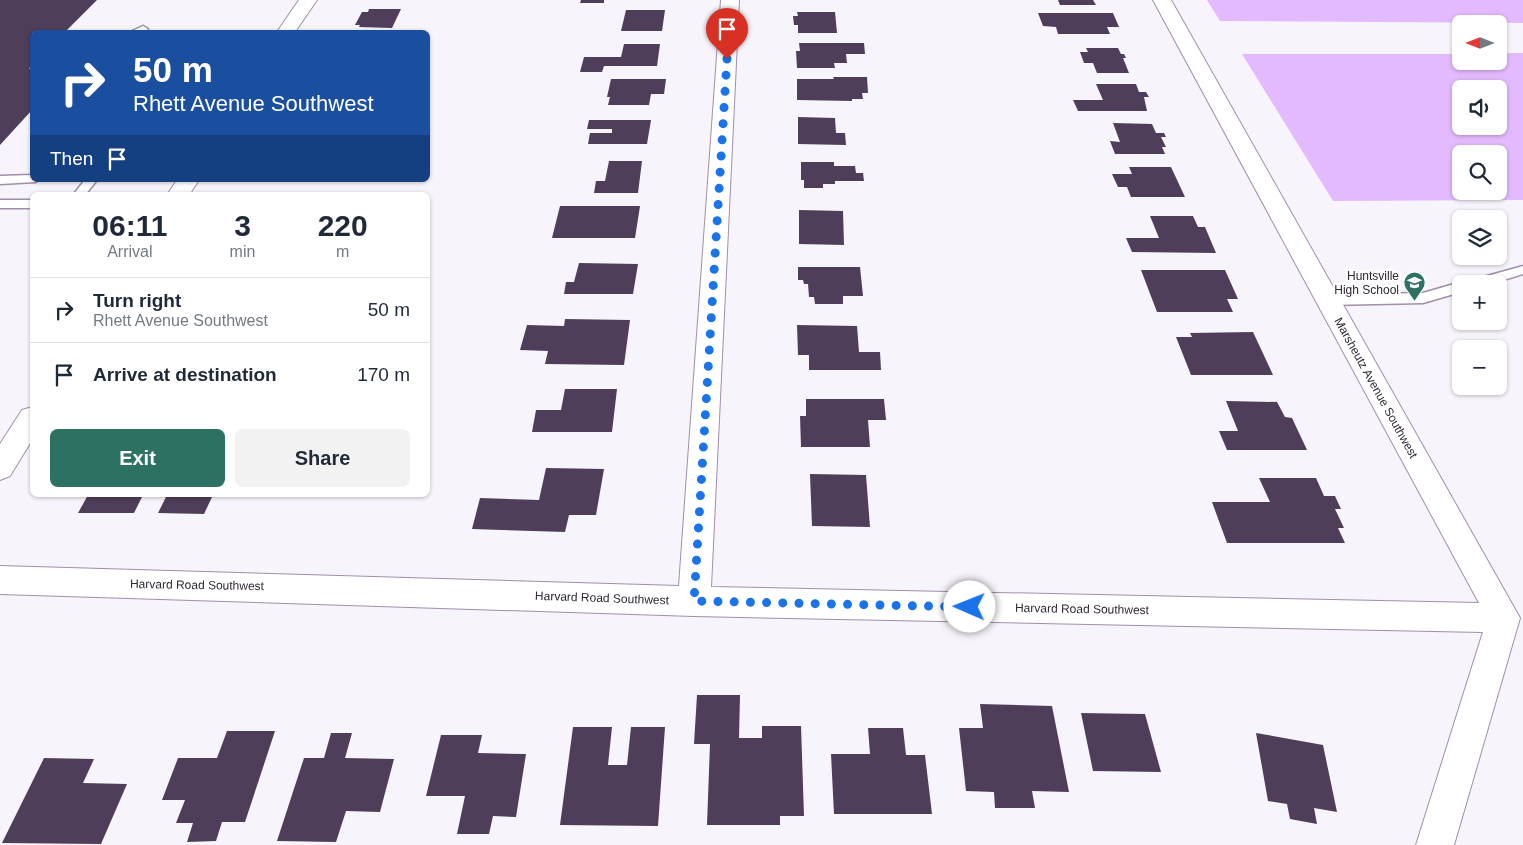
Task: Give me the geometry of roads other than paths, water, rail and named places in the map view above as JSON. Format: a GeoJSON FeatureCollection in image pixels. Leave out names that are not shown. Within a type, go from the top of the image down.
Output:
{"type":"FeatureCollection","features":[{"type":"Feature","properties":{"kind":"street"},"geometry":{"type":"LineString","coordinates":[[287,30],[308,0]]}},
{"type":"Feature","properties":{"kind":"street"},"geometry":{"type":"LineString","coordinates":[[694,601],[730,0]]}},
{"type":"Feature","properties":{"kind":"street","name":"Marsheutz Avenue Southwest"},"geometry":{"type":"LineString","coordinates":[[1162,0],[1504,618]]}},
{"type":"Feature","properties":{"kind":"street"},"geometry":{"type":"LineString","coordinates":[[0,468],[30,421]]}},
{"type":"Feature","properties":{"kind":"street","name":"Harvard Road Southwest"},"geometry":{"type":"LineString","coordinates":[[0,580],[694,601],[1504,618]]}},
{"type":"Feature","properties":{"kind":"street"},"geometry":{"type":"LineString","coordinates":[[1435,845],[1504,618]]}},
{"type":"Feature","properties":{"kind":"lane"},"geometry":{"type":"LineString","coordinates":[[0,180],[30,179]]}},
{"type":"Feature","properties":{"kind":"lane"},"geometry":{"type":"LineString","coordinates":[[81,192],[89,182]]}},
{"type":"Feature","properties":{"kind":"lane"},"geometry":{"type":"LineString","coordinates":[[0,204],[30,204]]}},
{"type":"Feature","properties":{"kind":"lane"},"geometry":{"type":"LineString","coordinates":[[1506,275],[1523,270]]}},
{"type":"Feature","properties":{"kind":"lane"},"geometry":{"type":"LineString","coordinates":[[1328,300],[1423,298],[1452,290]]}},
{"type":"Feature","properties":{"kind":"place","name":"Huntsville High School"},"geometry":{"type":"Point","coordinates":[1415,302]}}]}
